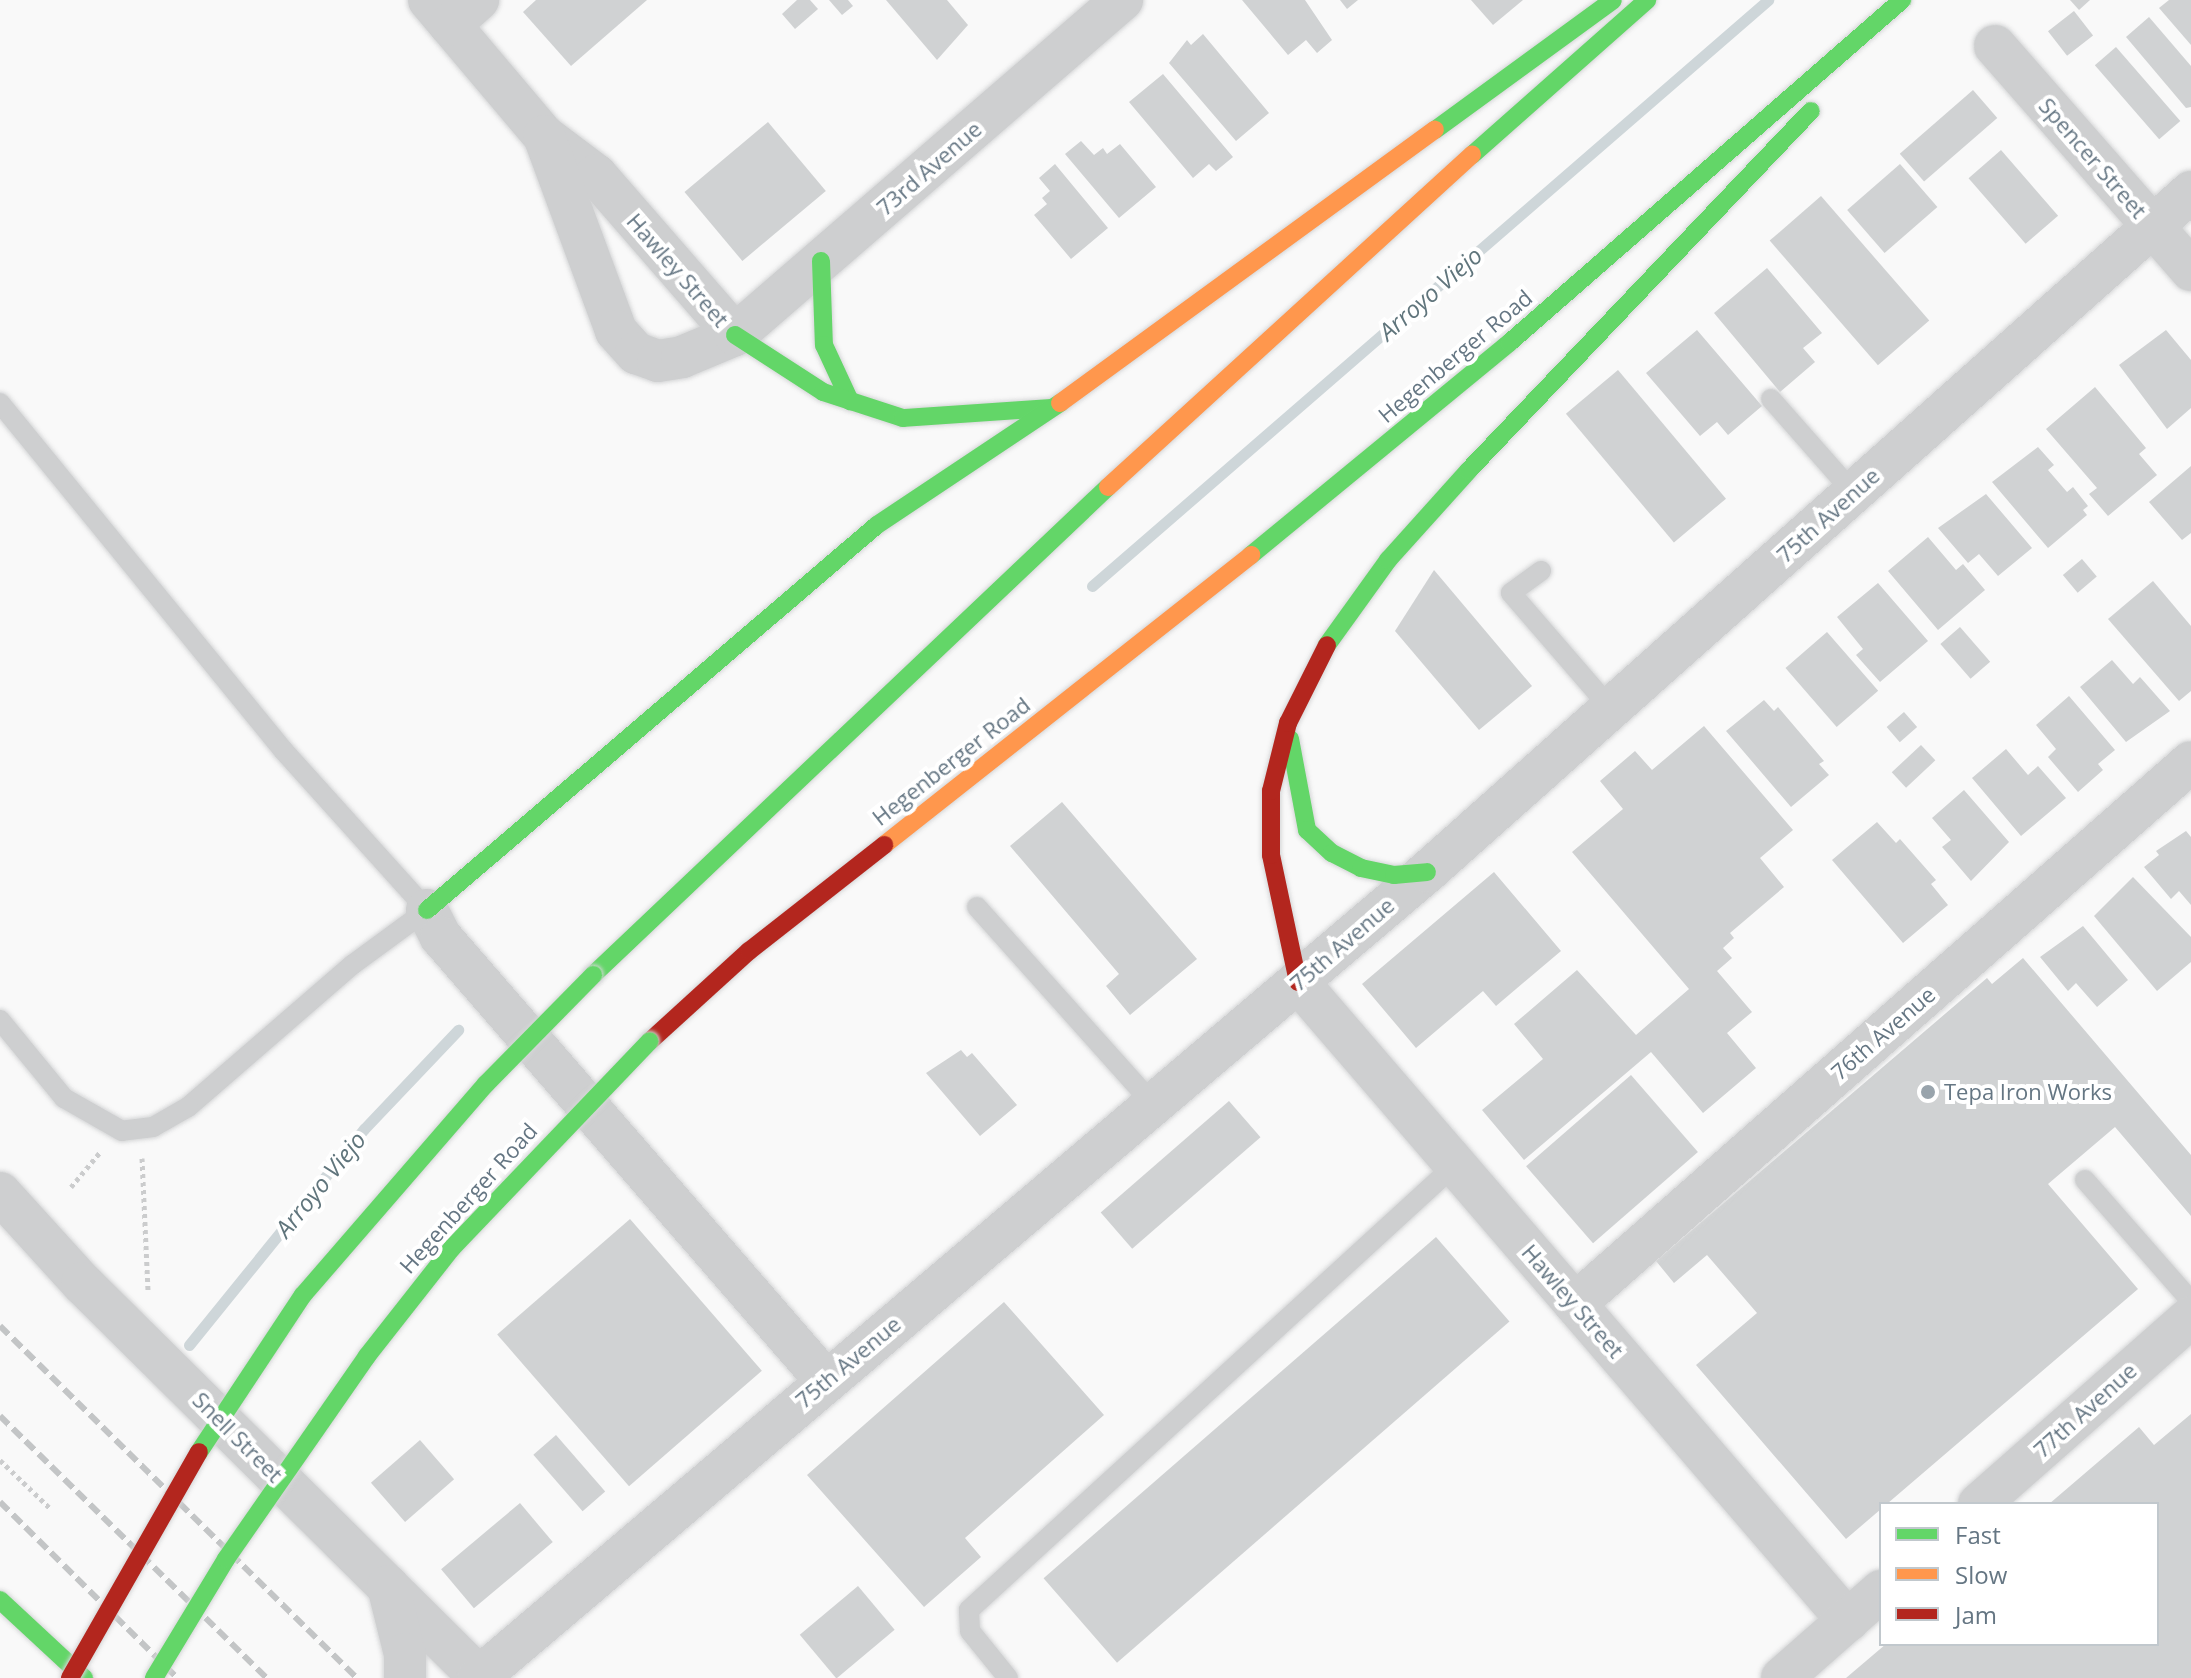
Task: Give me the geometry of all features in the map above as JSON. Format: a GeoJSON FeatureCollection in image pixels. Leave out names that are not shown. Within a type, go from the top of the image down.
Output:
{"type":"FeatureCollection","features":[{"type":"Feature","properties":{"kind":"main road"},"geometry":{"type":"LineString","coordinates":[[427,910],[877,525],[1053,408],[1613,0]]}},
{"type":"Feature","properties":{"kind":"main road"},"geometry":{"type":"LineString","coordinates":[[70,1678],[223,1410],[303,1295],[466,1105],[593,975],[1236,365],[1647,0]]}},
{"type":"Feature","properties":{"kind":"main road","name":"Hegenberger Road"},"geometry":{"type":"LineString","coordinates":[[154,1678],[226,1559],[367,1356],[452,1248],[650,1041],[749,951],[1207,591],[1509,343],[1902,0]]}},
{"type":"Feature","properties":{"kind":"main road"},"geometry":{"type":"LineString","coordinates":[[1298,982],[1271,855],[1271,791],[1288,723],[1321,654],[1388,560],[1764,164],[1910,0]]}},
{"type":"Feature","properties":{"kind":"main road"},"geometry":{"type":"LineString","coordinates":[[821,261],[824,345],[850,401]]}},
{"type":"Feature","properties":{"kind":"main road"},"geometry":{"type":"LineString","coordinates":[[735,335],[823,392],[903,418],[1053,408]]}},
{"type":"Feature","properties":{"kind":"main road"},"geometry":{"type":"LineString","coordinates":[[1288,723],[1307,830],[1332,853],[1361,868],[1394,875],[1427,872]]}},
{"type":"Feature","properties":{"kind":"main road"},"geometry":{"type":"LineString","coordinates":[[0,1600],[84,1678]]}},
{"type":"Feature","properties":{"kind":"street","name":"73rd Avenue"},"geometry":{"type":"LineString","coordinates":[[735,335],[1122,0]]}},
{"type":"Feature","properties":{"kind":"street","name":"Hawley Street"},"geometry":{"type":"LineString","coordinates":[[452,8],[544,136],[616,331],[636,353],[658,361],[735,335],[596,175],[544,136]]}},
{"type":"Feature","properties":{"kind":"street","name":"Spencer Street"},"geometry":{"type":"LineString","coordinates":[[1995,46],[2191,270]]}},
{"type":"Feature","properties":{"kind":"street","name":"75th Avenue"},"geometry":{"type":"LineString","coordinates":[[479,1677],[1427,872],[2191,192]]}},
{"type":"Feature","properties":{"kind":"street","name":"76th Avenue"},"geometry":{"type":"LineString","coordinates":[[1575,1304],[2191,762]]}},
{"type":"Feature","properties":{"kind":"street"},"geometry":{"type":"LineString","coordinates":[[427,910],[441,937],[826,1381]]}},
{"type":"Feature","properties":{"kind":"street","name":"Hawley Street"},"geometry":{"type":"LineString","coordinates":[[1298,982],[1848,1621]]}},
{"type":"Feature","properties":{"kind":"street","name":"Snell Street"},"geometry":{"type":"LineString","coordinates":[[0,1193],[82,1283],[479,1677]]}},
{"type":"Feature","properties":{"kind":"street","name":"77th Avenue"},"geometry":{"type":"LineString","coordinates":[[1981,1502],[2191,1317]]}},
{"type":"Feature","properties":{"kind":"street"},"geometry":{"type":"LineString","coordinates":[[388,1585],[405,1654],[405,1678]]}},
{"type":"Feature","properties":{"kind":"street"},"geometry":{"type":"LineString","coordinates":[[1782,1678],[1879,1593]]}},
{"type":"Feature","properties":{"kind":"lane"},"geometry":{"type":"LineString","coordinates":[[1771,399],[1853,492]]}},
{"type":"Feature","properties":{"kind":"lane"},"geometry":{"type":"LineString","coordinates":[[0,403],[283,750],[427,910],[352,965],[188,1107],[131,1130],[64,1098],[0,1020]]}},
{"type":"Feature","properties":{"kind":"lane"},"geometry":{"type":"LineString","coordinates":[[1541,571],[1511,593],[1611,709]]}},
{"type":"Feature","properties":{"kind":"lane"},"geometry":{"type":"LineString","coordinates":[[977,907],[1153,1104]]}},
{"type":"Feature","properties":{"kind":"lane"},"geometry":{"type":"LineString","coordinates":[[1008,1678],[970,1631],[969,1610],[1455,1165]]}},
{"type":"Feature","properties":{"kind":"lane"},"geometry":{"type":"LineString","coordinates":[[2085,1180],[2191,1301]]}},
{"type":"Feature","properties":{"kind":"path"},"geometry":{"type":"LineString","coordinates":[[71,1187],[131,1130]]}},
{"type":"Feature","properties":{"kind":"path"},"geometry":{"type":"LineString","coordinates":[[131,1130],[149,1297]]}},
{"type":"Feature","properties":{"kind":"path"},"geometry":{"type":"LineString","coordinates":[[0,1460],[51,1509]]}},
{"type":"Feature","properties":{"kind":"building"},"geometry":{"type":"Polygon","coordinates":[[[536,0],[647,0],[571,66],[523,12],[536,0]]]}},
{"type":"Feature","properties":{"kind":"building"},"geometry":{"type":"Polygon","coordinates":[[[797,0],[810,0],[818,9],[795,29],[782,14],[797,0]]]}},
{"type":"Feature","properties":{"kind":"building"},"geometry":{"type":"Polygon","coordinates":[[[829,0],[848,0],[853,6],[842,15],[829,0]]]}},
{"type":"Feature","properties":{"kind":"building"},"geometry":{"type":"Polygon","coordinates":[[[886,0],[947,0],[968,25],[937,60],[886,0]]]}},
{"type":"Feature","properties":{"kind":"building"},"geometry":{"type":"Polygon","coordinates":[[[1242,0],[1305,0],[1332,40],[1317,53],[1306,40],[1288,55],[1242,0]]]}},
{"type":"Feature","properties":{"kind":"building"},"geometry":{"type":"Polygon","coordinates":[[[1340,0],[1358,0],[1347,9],[1340,0]]]}},
{"type":"Feature","properties":{"kind":"building"},"geometry":{"type":"Polygon","coordinates":[[[1471,0],[1523,0],[1493,25],[1471,0]]]}},
{"type":"Feature","properties":{"kind":"building"},"geometry":{"type":"Polygon","coordinates":[[[2070,0],[2090,0],[2079,10],[2070,0]]]}},
{"type":"Feature","properties":{"kind":"building"},"geometry":{"type":"Polygon","coordinates":[[[2169,0],[2191,0],[2191,45],[2159,8],[2169,0]]]}},
{"type":"Feature","properties":{"kind":"building"},"geometry":{"type":"Polygon","coordinates":[[[2074,11],[2093,35],[2067,56],[2048,31],[2074,11]]]}},
{"type":"Feature","properties":{"kind":"building"},"geometry":{"type":"Polygon","coordinates":[[[2149,17],[2191,66],[2191,107],[2186,108],[2126,37],[2149,17]]]}},
{"type":"Feature","properties":{"kind":"building"},"geometry":{"type":"Polygon","coordinates":[[[1203,34],[1269,113],[1236,141],[1169,63],[1187,40],[1191,45],[1203,34]]]}},
{"type":"Feature","properties":{"kind":"building"},"geometry":{"type":"Polygon","coordinates":[[[2116,47],[2180,121],[2159,139],[2095,65],[2116,47]]]}},
{"type":"Feature","properties":{"kind":"building"},"geometry":{"type":"Polygon","coordinates":[[[1163,74],[1233,157],[1216,171],[1209,164],[1193,178],[1129,102],[1163,74]]]}},
{"type":"Feature","properties":{"kind":"building"},"geometry":{"type":"Polygon","coordinates":[[[1973,90],[1997,118],[1924,182],[1900,154],[1973,90]]]}},
{"type":"Feature","properties":{"kind":"building"},"geometry":{"type":"Polygon","coordinates":[[[768,122],[826,191],[742,261],[685,192],[768,122]]]}},
{"type":"Feature","properties":{"kind":"building"},"geometry":{"type":"Polygon","coordinates":[[[1081,141],[1094,155],[1103,148],[1107,154],[1120,144],[1156,187],[1119,218],[1065,154],[1081,141]]]}},
{"type":"Feature","properties":{"kind":"building"},"geometry":{"type":"Polygon","coordinates":[[[2001,150],[2058,216],[2026,244],[1969,178],[2001,150]]]}},
{"type":"Feature","properties":{"kind":"building"},"geometry":{"type":"Polygon","coordinates":[[[1055,164],[1108,228],[1071,259],[1034,215],[1047,204],[1042,198],[1050,191],[1039,178],[1055,164]]]}},
{"type":"Feature","properties":{"kind":"building"},"geometry":{"type":"Polygon","coordinates":[[[1900,164],[1937,207],[1885,253],[1847,210],[1900,164]]]}},
{"type":"Feature","properties":{"kind":"building"},"geometry":{"type":"Polygon","coordinates":[[[1821,196],[1929,321],[1878,365],[1770,241],[1821,196]]]}},
{"type":"Feature","properties":{"kind":"building"},"geometry":{"type":"Polygon","coordinates":[[[1767,268],[1822,333],[1803,348],[1815,362],[1780,392],[1714,313],[1767,268]]]}},
{"type":"Feature","properties":{"kind":"building"},"geometry":{"type":"Polygon","coordinates":[[[1697,330],[1762,406],[1728,435],[1717,422],[1700,436],[1646,373],[1697,330]]]}},
{"type":"Feature","properties":{"kind":"building"},"geometry":{"type":"Polygon","coordinates":[[[2166,330],[2191,360],[2191,408],[2167,429],[2119,365],[2166,330]]]}},
{"type":"Feature","properties":{"kind":"building"},"geometry":{"type":"Polygon","coordinates":[[[1618,370],[1726,499],[1674,542],[1566,414],[1618,370]]]}},
{"type":"Feature","properties":{"kind":"building"},"geometry":{"type":"Polygon","coordinates":[[[2095,387],[2146,448],[2139,454],[2157,475],[2108,516],[2089,494],[2097,488],[2046,429],[2095,387]]]}},
{"type":"Feature","properties":{"kind":"building"},"geometry":{"type":"Polygon","coordinates":[[[2038,447],[2054,465],[2048,470],[2067,492],[2073,487],[2088,506],[2083,510],[2087,515],[2048,548],[1992,482],[2038,447]]]}},
{"type":"Feature","properties":{"kind":"building"},"geometry":{"type":"Polygon","coordinates":[[[2191,466],[2191,533],[2182,540],[2149,502],[2191,466]]]}},
{"type":"Feature","properties":{"kind":"building"},"geometry":{"type":"Polygon","coordinates":[[[1986,494],[2032,548],[1998,576],[1979,554],[1968,563],[1938,528],[1986,494]]]}},
{"type":"Feature","properties":{"kind":"building"},"geometry":{"type":"Polygon","coordinates":[[[1928,537],[1956,570],[1963,564],[1985,590],[1938,630],[1888,571],[1928,537]]]}},
{"type":"Feature","properties":{"kind":"building"},"geometry":{"type":"Polygon","coordinates":[[[2082,559],[2097,577],[2078,593],[2063,575],[2082,559]]]}},
{"type":"Feature","properties":{"kind":"building"},"geometry":{"type":"Polygon","coordinates":[[[1434,570],[1532,686],[1479,730],[1395,631],[1434,570]]]}},
{"type":"Feature","properties":{"kind":"building"},"geometry":{"type":"Polygon","coordinates":[[[2153,581],[2191,626],[2191,691],[2179,701],[2108,619],[2153,581]]]}},
{"type":"Feature","properties":{"kind":"building"},"geometry":{"type":"Polygon","coordinates":[[[1878,583],[1928,641],[1880,682],[1856,655],[1863,649],[1837,617],[1878,583]]]}},
{"type":"Feature","properties":{"kind":"building"},"geometry":{"type":"Polygon","coordinates":[[[1960,627],[1990,662],[1971,679],[1940,644],[1960,627]]]}},
{"type":"Feature","properties":{"kind":"building"},"geometry":{"type":"Polygon","coordinates":[[[1827,632],[1878,691],[1837,727],[1785,668],[1827,632]]]}},
{"type":"Feature","properties":{"kind":"building"},"geometry":{"type":"Polygon","coordinates":[[[2112,660],[2133,684],[2140,677],[2170,711],[2126,742],[2080,687],[2112,660]]]}},
{"type":"Feature","properties":{"kind":"building"},"geometry":{"type":"Polygon","coordinates":[[[2069,696],[2115,750],[2098,764],[2103,770],[2078,792],[2048,757],[2056,749],[2036,725],[2069,696]]]}},
{"type":"Feature","properties":{"kind":"building"},"geometry":{"type":"Polygon","coordinates":[[[1764,700],[1774,711],[1778,707],[1824,761],[1819,764],[1829,775],[1791,807],[1726,731],[1764,700]]]}},
{"type":"Feature","properties":{"kind":"building"},"geometry":{"type":"Polygon","coordinates":[[[1904,712],[1917,727],[1900,742],[1887,727],[1904,712]]]}},
{"type":"Feature","properties":{"kind":"building"},"geometry":{"type":"Polygon","coordinates":[[[1704,726],[1793,830],[1760,858],[1784,887],[1730,933],[1734,938],[1723,948],[1732,958],[1717,971],[1752,1012],[1727,1033],[1756,1068],[1703,1113],[1651,1052],[1524,1160],[1482,1110],[1543,1059],[1514,1024],[1577,970],[1636,1035],[1689,989],[1572,852],[1623,809],[1600,781],[1635,751],[1652,770],[1704,726]]]}},
{"type":"Feature","properties":{"kind":"building"},"geometry":{"type":"Polygon","coordinates":[[[1921,745],[1935,760],[1906,788],[1892,772],[1921,745]]]}},
{"type":"Feature","properties":{"kind":"building"},"geometry":{"type":"Polygon","coordinates":[[[2006,749],[2028,775],[2038,766],[2066,798],[2021,836],[1972,778],[2006,749]]]}},
{"type":"Feature","properties":{"kind":"building"},"geometry":{"type":"Polygon","coordinates":[[[1964,790],[2009,842],[1971,881],[1942,847],[1951,840],[1932,818],[1964,790]]]}},
{"type":"Feature","properties":{"kind":"building"},"geometry":{"type":"Polygon","coordinates":[[[1062,802],[1197,959],[1130,1015],[1106,986],[1119,974],[1010,846],[1062,802]]]}},
{"type":"Feature","properties":{"kind":"building"},"geometry":{"type":"Polygon","coordinates":[[[1877,822],[1896,843],[1900,839],[1936,880],[1931,884],[1948,905],[1903,943],[1832,860],[1877,822]]]}},
{"type":"Feature","properties":{"kind":"building"},"geometry":{"type":"Polygon","coordinates":[[[2186,831],[2191,837],[2191,905],[2179,891],[2171,899],[2144,867],[2159,855],[2156,851],[2186,831]]]}},
{"type":"Feature","properties":{"kind":"building"},"geometry":{"type":"Polygon","coordinates":[[[1494,872],[1561,951],[1496,1006],[1483,991],[1416,1048],[1362,984],[1494,872]]]}},
{"type":"Feature","properties":{"kind":"building"},"geometry":{"type":"Polygon","coordinates":[[[2133,877],[2191,937],[2191,962],[2157,991],[2094,916],[2133,877]]]}},
{"type":"Feature","properties":{"kind":"building"},"geometry":{"type":"Polygon","coordinates":[[[2083,926],[2128,980],[2097,1007],[2076,983],[2068,991],[2040,957],[2083,926]]]}},
{"type":"Feature","properties":{"kind":"building"},"geometry":{"type":"Polygon","coordinates":[[[2023,958],[2191,1155],[2191,1216],[2115,1127],[2048,1184],[2138,1289],[1889,1502],[1879,1502],[1879,1511],[1846,1539],[1696,1365],[1757,1313],[1707,1255],[1674,1283],[1656,1261],[1987,978],[1992,984],[2023,958]]]}},
{"type":"Feature","properties":{"kind":"building"},"geometry":{"type":"Polygon","coordinates":[[[961,1050],[967,1057],[972,1053],[1017,1105],[980,1136],[926,1073],[961,1050]]]}},
{"type":"Feature","properties":{"kind":"building"},"geometry":{"type":"Polygon","coordinates":[[[1631,1075],[1698,1152],[1593,1243],[1526,1166],[1631,1075]]]}},
{"type":"Feature","properties":{"kind":"building"},"geometry":{"type":"Polygon","coordinates":[[[1229,1101],[1260,1137],[1132,1249],[1101,1213],[1229,1101]]]}},
{"type":"Feature","properties":{"kind":"building"},"geometry":{"type":"Polygon","coordinates":[[[630,1219],[762,1371],[629,1486],[497,1334],[630,1219]]]}},
{"type":"Feature","properties":{"kind":"building"},"geometry":{"type":"Polygon","coordinates":[[[1436,1237],[1509,1322],[1117,1663],[1044,1578],[1436,1237]]]}},
{"type":"Feature","properties":{"kind":"building"},"geometry":{"type":"Polygon","coordinates":[[[1004,1302],[1104,1415],[965,1538],[981,1557],[924,1607],[807,1475],[1004,1302]]]}},
{"type":"Feature","properties":{"kind":"building"},"geometry":{"type":"Polygon","coordinates":[[[2191,1414],[2191,1678],[1846,1678],[1884,1646],[2159,1646],[2159,1502],[2051,1502],[2139,1427],[2154,1445],[2191,1414]]]}},
{"type":"Feature","properties":{"kind":"building"},"geometry":{"type":"Polygon","coordinates":[[[556,1435],[605,1492],[583,1511],[533,1455],[556,1435]]]}},
{"type":"Feature","properties":{"kind":"building"},"geometry":{"type":"Polygon","coordinates":[[[420,1440],[454,1479],[405,1522],[371,1483],[420,1440]]]}},
{"type":"Feature","properties":{"kind":"building"},"geometry":{"type":"Polygon","coordinates":[[[520,1503],[553,1542],[474,1608],[441,1569],[520,1503]]]}},
{"type":"Feature","properties":{"kind":"building"},"geometry":{"type":"Polygon","coordinates":[[[858,1586],[895,1630],[837,1678],[800,1635],[858,1586]]]}},
{"type":"Feature","properties":{"kind":"waterway","name":"Arroyo Viejo"},"geometry":{"type":"LineString","coordinates":[[1092,586],[1768,0]]}},
{"type":"Feature","properties":{"kind":"waterway","name":"Arroyo Viejo"},"geometry":{"type":"LineString","coordinates":[[189,1345],[364,1129],[458,1030]]}},
{"type":"Feature","properties":{"kind":"railway"},"geometry":{"type":"LineString","coordinates":[[0,1326],[357,1678]]}},
{"type":"Feature","properties":{"kind":"railway"},"geometry":{"type":"LineString","coordinates":[[0,1416],[267,1678]]}},
{"type":"Feature","properties":{"kind":"railway"},"geometry":{"type":"LineString","coordinates":[[0,1502],[177,1678]]}},
{"type":"Feature","properties":{"kind":"traffic: fast"},"geometry":{"type":"LineString","coordinates":[[1435,130],[1613,0]]}},
{"type":"Feature","properties":{"kind":"traffic: fast"},"geometry":{"type":"LineString","coordinates":[[1472,155],[1647,0]]}},
{"type":"Feature","properties":{"kind":"traffic: fast"},"geometry":{"type":"LineString","coordinates":[[1251,555],[1509,343],[1902,0]]}},
{"type":"Feature","properties":{"kind":"traffic: fast"},"geometry":{"type":"LineString","coordinates":[[1327,645],[1388,560],[1468,471],[1811,111]]}},
{"type":"Feature","properties":{"kind":"traffic: fast"},"geometry":{"type":"LineString","coordinates":[[821,261],[824,345],[850,401]]}},
{"type":"Feature","properties":{"kind":"traffic: fast"},"geometry":{"type":"LineString","coordinates":[[735,335],[823,392],[903,418],[1050,408]]}},
{"type":"Feature","properties":{"kind":"traffic: fast"},"geometry":{"type":"LineString","coordinates":[[427,910],[877,525],[1060,403]]}},
{"type":"Feature","properties":{"kind":"traffic: fast"},"geometry":{"type":"LineString","coordinates":[[593,975],[1108,487]]}},
{"type":"Feature","properties":{"kind":"traffic: fast"},"geometry":{"type":"LineString","coordinates":[[1290,739],[1307,830],[1332,853],[1361,868],[1394,875],[1427,872]]}},
{"type":"Feature","properties":{"kind":"traffic: fast"},"geometry":{"type":"LineString","coordinates":[[199,1452],[303,1295],[486,1084],[593,975]]}},
{"type":"Feature","properties":{"kind":"traffic: fast"},"geometry":{"type":"LineString","coordinates":[[154,1678],[226,1559],[367,1356],[452,1248],[650,1041]]}},
{"type":"Feature","properties":{"kind":"traffic: fast"},"geometry":{"type":"LineString","coordinates":[[0,1600],[84,1678]]}},
{"type":"Feature","properties":{"kind":"traffic: slow"},"geometry":{"type":"LineString","coordinates":[[1060,403],[1435,130]]}},
{"type":"Feature","properties":{"kind":"traffic: slow"},"geometry":{"type":"LineString","coordinates":[[1108,487],[1472,155]]}},
{"type":"Feature","properties":{"kind":"traffic: slow"},"geometry":{"type":"LineString","coordinates":[[884,845],[1251,555]]}},
{"type":"Feature","properties":{"kind":"traffic: jam"},"geometry":{"type":"LineString","coordinates":[[1298,982],[1271,855],[1271,791],[1288,723],[1327,645]]}},
{"type":"Feature","properties":{"kind":"traffic: jam"},"geometry":{"type":"LineString","coordinates":[[650,1041],[749,951],[884,845]]}},
{"type":"Feature","properties":{"kind":"traffic: jam"},"geometry":{"type":"LineString","coordinates":[[70,1678],[199,1452]]}},
{"type":"Feature","properties":{"kind":"place","name":"Tepa Iron Works"},"geometry":{"type":"Point","coordinates":[1928,1092]}}]}
